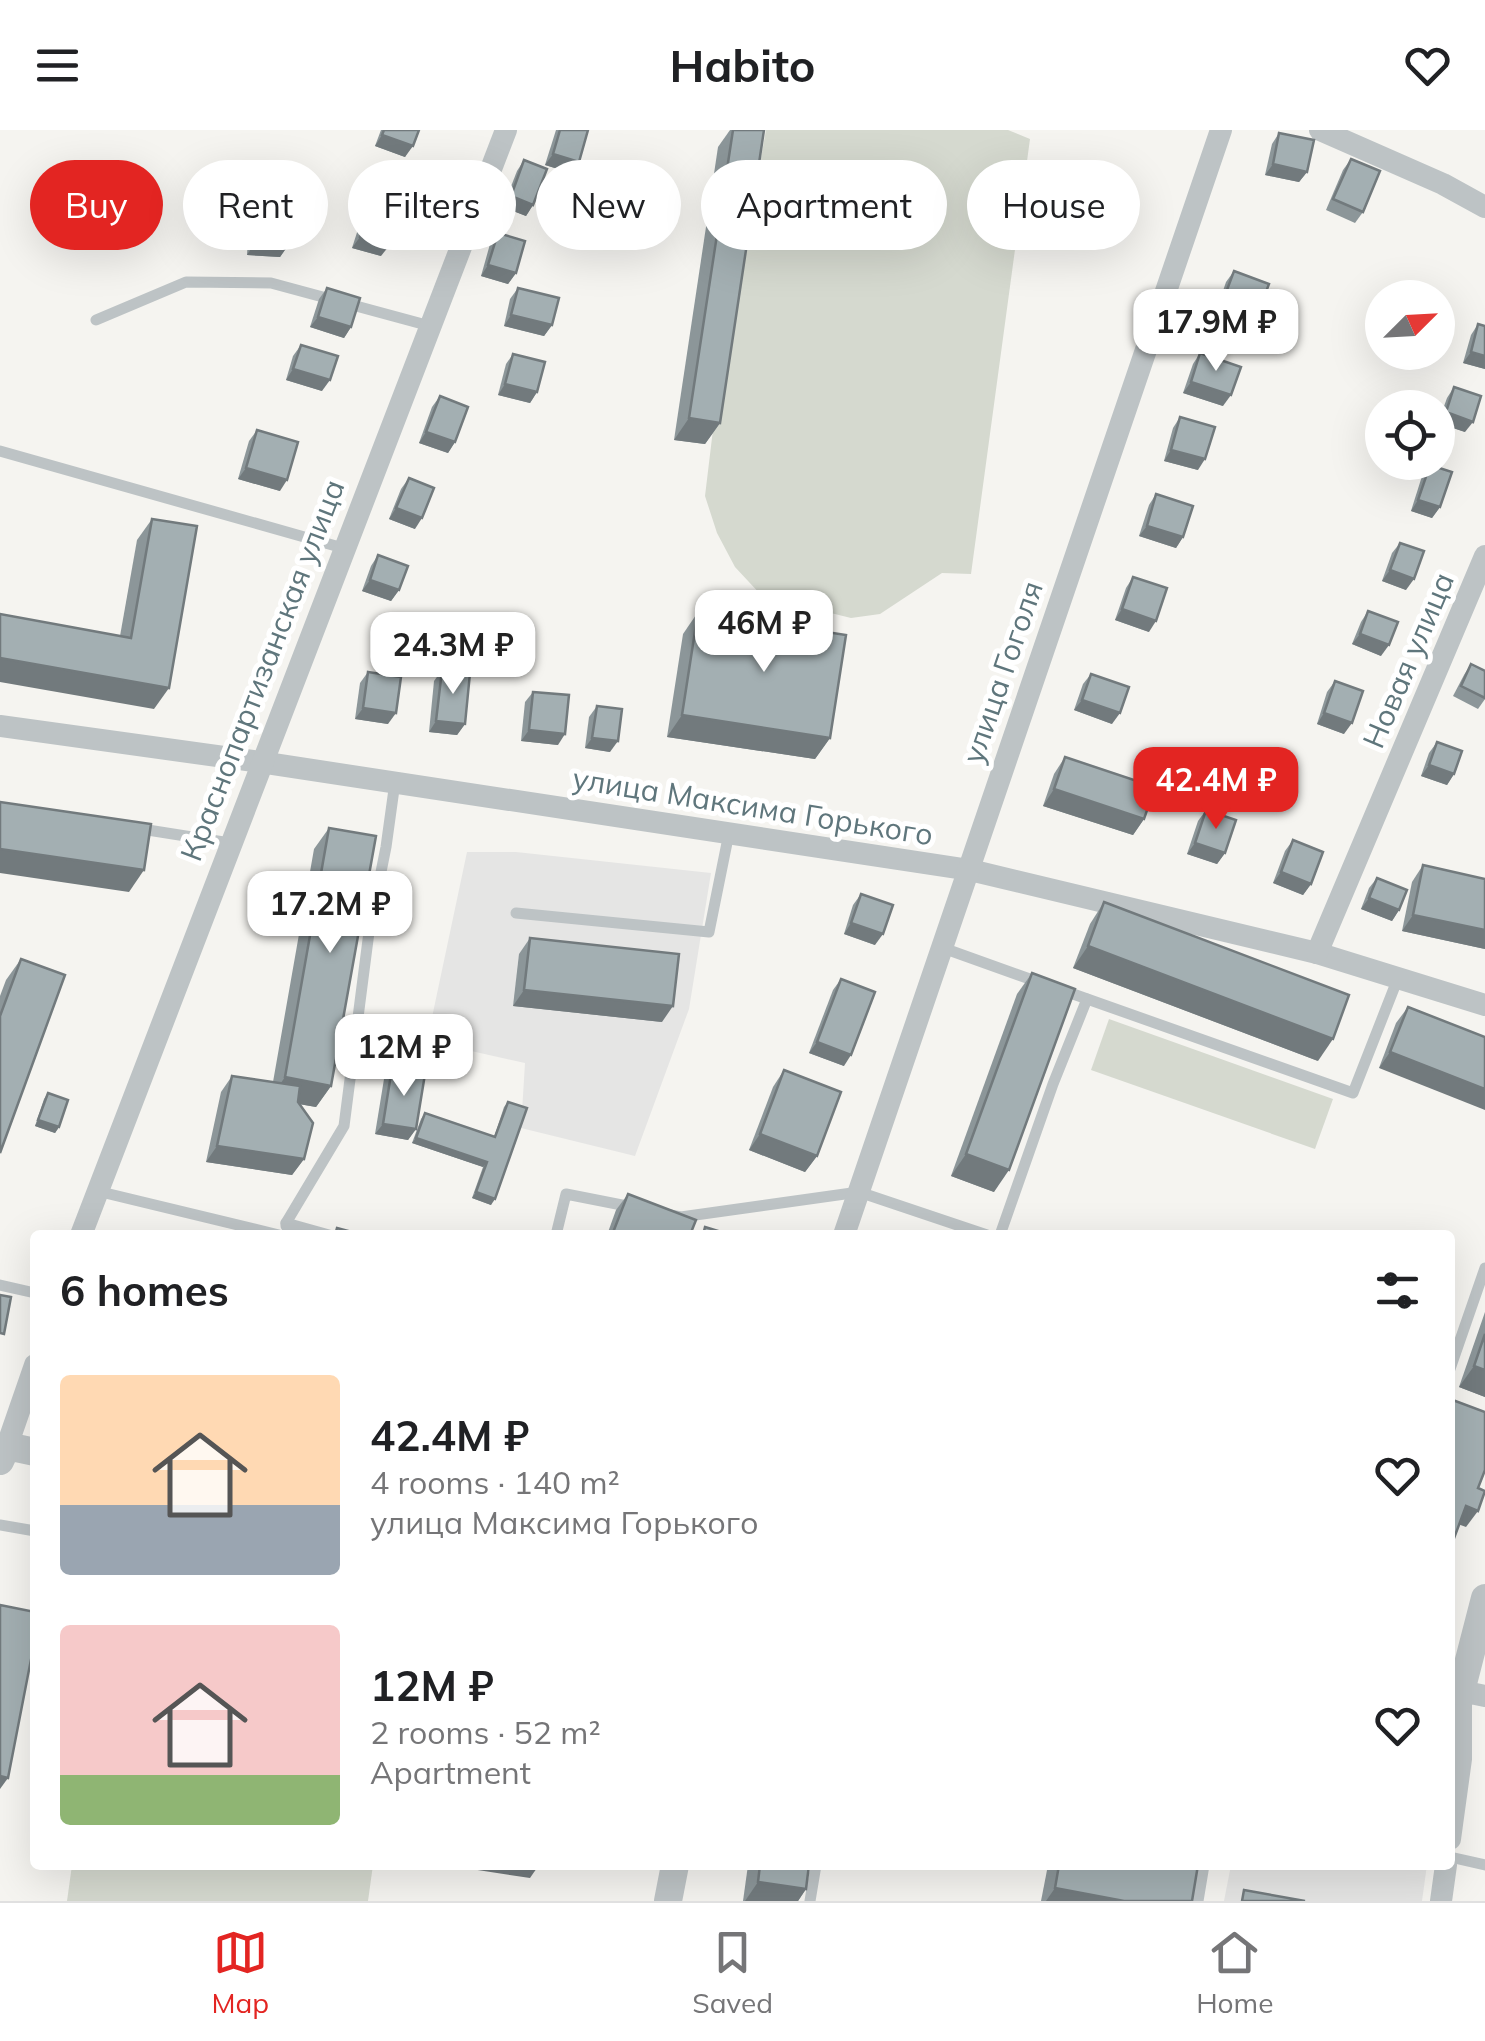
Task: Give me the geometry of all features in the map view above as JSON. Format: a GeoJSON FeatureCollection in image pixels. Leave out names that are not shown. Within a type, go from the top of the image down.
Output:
{"type":"FeatureCollection","features":[{"type":"Feature","properties":{"kind":"street","name":"Краснопартизанская улица"},"geometry":{"type":"LineString","coordinates":[[83,1230],[506,130]]}},
{"type":"Feature","properties":{"kind":"street","name":"улица Гоголя"},"geometry":{"type":"LineString","coordinates":[[846,1230],[1221,130]]}},
{"type":"Feature","properties":{"kind":"street"},"geometry":{"type":"LineString","coordinates":[[1320,130],[1443,184],[1485,207]]}},
{"type":"Feature","properties":{"kind":"street","name":"Новая улица"},"geometry":{"type":"LineString","coordinates":[[1317,953],[1485,556]]}},
{"type":"Feature","properties":{"kind":"street","name":"улица Максима Горького"},"geometry":{"type":"LineString","coordinates":[[0,726],[970,870],[1317,953],[1485,1005]]}},
{"type":"Feature","properties":{"kind":"street"},"geometry":{"type":"LineString","coordinates":[[11,1451],[30,1383]]}},
{"type":"Feature","properties":{"kind":"street"},"geometry":{"type":"LineString","coordinates":[[1455,1806],[1465,1692],[1485,1598]]}},
{"type":"Feature","properties":{"kind":"street"},"geometry":{"type":"LineString","coordinates":[[668,1901],[673,1870]]}},
{"type":"Feature","properties":{"kind":"street"},"geometry":{"type":"LineString","coordinates":[[1441,1901],[1445,1870]]}},
{"type":"Feature","properties":{"kind":"lane"},"geometry":{"type":"LineString","coordinates":[[96,320],[186,282],[271,283],[430,326]]}},
{"type":"Feature","properties":{"kind":"lane"},"geometry":{"type":"LineString","coordinates":[[0,451],[344,548]]}},
{"type":"Feature","properties":{"kind":"lane"},"geometry":{"type":"LineString","coordinates":[[284,1230],[344,1126],[369,932],[395,782]]}},
{"type":"Feature","properties":{"kind":"lane"},"geometry":{"type":"LineString","coordinates":[[115,825],[230,843]]}},
{"type":"Feature","properties":{"kind":"lane"},"geometry":{"type":"LineString","coordinates":[[516,914],[709,932],[729,833]]}},
{"type":"Feature","properties":{"kind":"lane"},"geometry":{"type":"LineString","coordinates":[[943,948],[1353,1093],[1398,978]]}},
{"type":"Feature","properties":{"kind":"lane"},"geometry":{"type":"LineString","coordinates":[[1002,1230],[1087,999]]}},
{"type":"Feature","properties":{"kind":"lane"},"geometry":{"type":"LineString","coordinates":[[97,1191],[278,1230]]}},
{"type":"Feature","properties":{"kind":"lane"},"geometry":{"type":"LineString","coordinates":[[662,1213],[681,1217],[858,1192],[972,1230]]}},
{"type":"Feature","properties":{"kind":"lane"},"geometry":{"type":"LineString","coordinates":[[557,1230],[566,1194],[642,1209]]}},
{"type":"Feature","properties":{"kind":"lane"},"geometry":{"type":"LineString","coordinates":[[1455,1354],[1485,1268]]}},
{"type":"Feature","properties":{"kind":"lane"},"geometry":{"type":"LineString","coordinates":[[0,1285],[30,1292]]}},
{"type":"Feature","properties":{"kind":"lane"},"geometry":{"type":"LineString","coordinates":[[0,1525],[30,1531]]}},
{"type":"Feature","properties":{"kind":"lane"},"geometry":{"type":"LineString","coordinates":[[1455,1858],[1485,1864]]}},
{"type":"Feature","properties":{"kind":"lane"},"geometry":{"type":"LineString","coordinates":[[810,1901],[815,1870]]}},
{"type":"Feature","properties":{"kind":"lane"},"geometry":{"type":"LineString","coordinates":[[1198,1901],[1203,1870]]}},
{"type":"Feature","properties":{"kind":"shaded area"},"geometry":{"type":"Polygon","coordinates":[[[766,130],[1008,130],[1030,139],[1027,160],[967,160],[967,250],[1015,250],[971,574],[942,573],[880,614],[851,618],[762,596],[735,567],[717,533],[705,496],[715,413],[744,250],[947,250],[947,160],[761,160],[766,130]]]}},
{"type":"Feature","properties":{"kind":"shaded area"},"geometry":{"type":"Polygon","coordinates":[[[467,852],[516,852],[711,873],[689,1009],[635,1156],[521,1128],[525,1063],[427,1041],[467,852]]]}},
{"type":"Feature","properties":{"kind":"shaded area"},"geometry":{"type":"Polygon","coordinates":[[[1109,1019],[1333,1099],[1315,1149],[1091,1070],[1109,1019]]]}},
{"type":"Feature","properties":{"kind":"shaded area"},"geometry":{"type":"Polygon","coordinates":[[[71,1870],[372,1870],[368,1901],[67,1901],[71,1870]]]}},
{"type":"Feature","properties":{"kind":"shaded area"},"geometry":{"type":"Polygon","coordinates":[[[1230,1870],[1426,1870],[1422,1901],[1224,1901],[1230,1870]]]}},
{"type":"Feature","properties":{"kind":"building"},"geometry":{"type":"Polygon","coordinates":[[[384,130],[419,130],[413,146],[382,135],[384,130]]]}},
{"type":"Feature","properties":{"kind":"building"},"geometry":{"type":"Polygon","coordinates":[[[560,130],[588,130],[580,160],[553,154],[560,130]]]}},
{"type":"Feature","properties":{"kind":"building"},"geometry":{"type":"Polygon","coordinates":[[[733,130],[764,130],[759,160],[728,160],[733,130]]]}},
{"type":"Feature","properties":{"kind":"building"},"geometry":{"type":"Polygon","coordinates":[[[1279,133],[1314,140],[1307,172],[1273,164],[1279,133]]]}},
{"type":"Feature","properties":{"kind":"building"},"geometry":{"type":"Polygon","coordinates":[[[1351,159],[1380,171],[1363,212],[1333,199],[1351,159]]]}},
{"type":"Feature","properties":{"kind":"building"},"geometry":{"type":"Polygon","coordinates":[[[524,160],[536,165],[533,205],[516,198],[516,182],[524,160]]]}},
{"type":"Feature","properties":{"kind":"building"},"geometry":{"type":"Polygon","coordinates":[[[516,238],[525,241],[516,273],[488,265],[493,250],[516,250],[516,238]]]}},
{"type":"Feature","properties":{"kind":"building"},"geometry":{"type":"Polygon","coordinates":[[[715,250],[746,250],[720,423],[689,418],[715,250]]]}},
{"type":"Feature","properties":{"kind":"building"},"geometry":{"type":"Polygon","coordinates":[[[1234,271],[1269,284],[1256,318],[1221,306],[1234,271]]]}},
{"type":"Feature","properties":{"kind":"building"},"geometry":{"type":"Polygon","coordinates":[[[327,288],[360,298],[351,327],[318,317],[327,288]]]}},
{"type":"Feature","properties":{"kind":"building"},"geometry":{"type":"Polygon","coordinates":[[[518,288],[559,298],[552,325],[511,315],[518,288]]]}},
{"type":"Feature","properties":{"kind":"building"},"geometry":{"type":"Polygon","coordinates":[[[1478,324],[1485,326],[1485,356],[1471,352],[1478,324]]]}},
{"type":"Feature","properties":{"kind":"building"},"geometry":{"type":"Polygon","coordinates":[[[301,345],[338,356],[330,380],[293,369],[301,345]]]}},
{"type":"Feature","properties":{"kind":"building"},"geometry":{"type":"Polygon","coordinates":[[[1200,353],[1241,367],[1231,395],[1191,382],[1200,353]]]}},
{"type":"Feature","properties":{"kind":"building"},"geometry":{"type":"Polygon","coordinates":[[[513,354],[545,362],[537,392],[505,384],[513,354]]]}},
{"type":"Feature","properties":{"kind":"building"},"geometry":{"type":"Polygon","coordinates":[[[1454,387],[1481,396],[1473,422],[1455,415],[1454,387]]]}},
{"type":"Feature","properties":{"kind":"building"},"geometry":{"type":"Polygon","coordinates":[[[440,396],[468,407],[455,442],[426,432],[440,396]]]}},
{"type":"Feature","properties":{"kind":"building"},"geometry":{"type":"Polygon","coordinates":[[[1180,417],[1215,427],[1205,459],[1171,450],[1180,417]]]}},
{"type":"Feature","properties":{"kind":"building"},"geometry":{"type":"Polygon","coordinates":[[[257,430],[298,442],[287,480],[246,468],[257,430]]]}},
{"type":"Feature","properties":{"kind":"building"},"geometry":{"type":"Polygon","coordinates":[[[409,478],[434,488],[422,518],[396,508],[409,478]]]}},
{"type":"Feature","properties":{"kind":"building"},"geometry":{"type":"Polygon","coordinates":[[[1425,480],[1449,480],[1440,507],[1418,500],[1425,480]]]}},
{"type":"Feature","properties":{"kind":"building"},"geometry":{"type":"Polygon","coordinates":[[[1156,494],[1193,506],[1183,537],[1147,526],[1156,494]]]}},
{"type":"Feature","properties":{"kind":"building"},"geometry":{"type":"Polygon","coordinates":[[[152,519],[197,526],[169,688],[0,658],[0,614],[131,638],[152,519]]]}},
{"type":"Feature","properties":{"kind":"building"},"geometry":{"type":"Polygon","coordinates":[[[1400,543],[1424,551],[1414,579],[1390,570],[1400,543]]]}},
{"type":"Feature","properties":{"kind":"building"},"geometry":{"type":"Polygon","coordinates":[[[378,555],[408,566],[399,590],[370,580],[378,555]]]}},
{"type":"Feature","properties":{"kind":"building"},"geometry":{"type":"Polygon","coordinates":[[[1133,577],[1167,588],[1156,621],[1122,609],[1133,577]]]}},
{"type":"Feature","properties":{"kind":"building"},"geometry":{"type":"Polygon","coordinates":[[[1368,611],[1398,622],[1389,645],[1360,634],[1368,611]]]}},
{"type":"Feature","properties":{"kind":"building"},"geometry":{"type":"Polygon","coordinates":[[[698,612],[846,635],[830,738],[682,715],[698,612]]]}},
{"type":"Feature","properties":{"kind":"building"},"geometry":{"type":"Polygon","coordinates":[[[1471,664],[1485,671],[1485,698],[1461,686],[1471,664]]]}},
{"type":"Feature","properties":{"kind":"building"},"geometry":{"type":"Polygon","coordinates":[[[442,670],[470,673],[465,724],[436,721],[442,670]]]}},
{"type":"Feature","properties":{"kind":"building"},"geometry":{"type":"Polygon","coordinates":[[[368,672],[401,677],[396,713],[363,708],[368,672]]]}},
{"type":"Feature","properties":{"kind":"building"},"geometry":{"type":"Polygon","coordinates":[[[1091,674],[1129,687],[1120,713],[1082,700],[1091,674]]]}},
{"type":"Feature","properties":{"kind":"building"},"geometry":{"type":"Polygon","coordinates":[[[1335,681],[1363,691],[1352,723],[1324,713],[1335,681]]]}},
{"type":"Feature","properties":{"kind":"building"},"geometry":{"type":"Polygon","coordinates":[[[533,692],[569,695],[565,734],[529,730],[533,692]]]}},
{"type":"Feature","properties":{"kind":"building"},"geometry":{"type":"Polygon","coordinates":[[[597,706],[622,709],[618,741],[592,738],[597,706]]]}},
{"type":"Feature","properties":{"kind":"building"},"geometry":{"type":"Polygon","coordinates":[[[1437,742],[1462,751],[1454,774],[1429,765],[1437,742]]]}},
{"type":"Feature","properties":{"kind":"building"},"geometry":{"type":"Polygon","coordinates":[[[1065,757],[1155,787],[1144,819],[1054,789],[1065,757]]]}},
{"type":"Feature","properties":{"kind":"building"},"geometry":{"type":"Polygon","coordinates":[[[0,802],[151,824],[144,870],[0,849],[0,802]]]}},
{"type":"Feature","properties":{"kind":"building"},"geometry":{"type":"Polygon","coordinates":[[[1206,810],[1236,820],[1225,853],[1195,843],[1206,810]]]}},
{"type":"Feature","properties":{"kind":"building"},"geometry":{"type":"Polygon","coordinates":[[[329,828],[376,836],[331,1086],[285,1077],[329,828]]]}},
{"type":"Feature","properties":{"kind":"building"},"geometry":{"type":"Polygon","coordinates":[[[1293,840],[1323,852],[1311,884],[1281,872],[1293,840]]]}},
{"type":"Feature","properties":{"kind":"building"},"geometry":{"type":"Polygon","coordinates":[[[1423,865],[1485,879],[1485,930],[1413,915],[1423,865]]]}},
{"type":"Feature","properties":{"kind":"building"},"geometry":{"type":"Polygon","coordinates":[[[1377,878],[1407,890],[1399,910],[1369,898],[1377,878]]]}},
{"type":"Feature","properties":{"kind":"building"},"geometry":{"type":"Polygon","coordinates":[[[861,894],[893,905],[883,934],[851,923],[861,894]]]}},
{"type":"Feature","properties":{"kind":"building"},"geometry":{"type":"Polygon","coordinates":[[[1104,902],[1349,995],[1333,1039],[1088,946],[1104,902]]]}},
{"type":"Feature","properties":{"kind":"building"},"geometry":{"type":"Polygon","coordinates":[[[530,938],[679,954],[673,1006],[524,990],[530,938]]]}},
{"type":"Feature","properties":{"kind":"building"},"geometry":{"type":"Polygon","coordinates":[[[21,959],[65,975],[0,1153],[0,1016],[21,959]]]}},
{"type":"Feature","properties":{"kind":"building"},"geometry":{"type":"Polygon","coordinates":[[[1032,973],[1075,989],[1009,1170],[966,1154],[1032,973]]]}},
{"type":"Feature","properties":{"kind":"building"},"geometry":{"type":"Polygon","coordinates":[[[841,979],[875,992],[851,1055],[817,1042],[841,979]]]}},
{"type":"Feature","properties":{"kind":"building"},"geometry":{"type":"Polygon","coordinates":[[[1408,1007],[1485,1037],[1485,1089],[1390,1052],[1408,1007]]]}},
{"type":"Feature","properties":{"kind":"building"},"geometry":{"type":"Polygon","coordinates":[[[392,1068],[425,1074],[416,1129],[383,1124],[392,1068]]]}},
{"type":"Feature","properties":{"kind":"building"},"geometry":{"type":"Polygon","coordinates":[[[784,1070],[841,1092],[817,1156],[760,1134],[784,1070]]]}},
{"type":"Feature","properties":{"kind":"building"},"geometry":{"type":"Polygon","coordinates":[[[232,1076],[300,1086],[298,1102],[313,1123],[304,1159],[217,1146],[232,1076]]]}},
{"type":"Feature","properties":{"kind":"building"},"geometry":{"type":"Polygon","coordinates":[[[48,1093],[68,1100],[59,1127],[38,1120],[48,1093]]]}},
{"type":"Feature","properties":{"kind":"building"},"geometry":{"type":"Polygon","coordinates":[[[508,1102],[527,1108],[495,1199],[476,1192],[487,1162],[416,1138],[425,1113],[495,1137],[508,1102]]]}},
{"type":"Feature","properties":{"kind":"building"},"geometry":{"type":"Polygon","coordinates":[[[628,1194],[696,1220],[692,1230],[614,1230],[628,1194]]]}},
{"type":"Feature","properties":{"kind":"building"},"geometry":{"type":"Polygon","coordinates":[[[0,1295],[11,1297],[4,1334],[0,1333],[0,1295]]]}},
{"type":"Feature","properties":{"kind":"building"},"geometry":{"type":"Polygon","coordinates":[[[1485,1334],[1485,1370],[1474,1366],[1485,1334]]]}},
{"type":"Feature","properties":{"kind":"building"},"geometry":{"type":"Polygon","coordinates":[[[1455,1401],[1485,1412],[1485,1470],[1478,1488],[1485,1491],[1478,1511],[1466,1506],[1455,1536],[1455,1401]]]}},
{"type":"Feature","properties":{"kind":"building"},"geometry":{"type":"Polygon","coordinates":[[[0,1605],[30,1611],[30,1665],[8,1778],[0,1776],[0,1605]]]}},
{"type":"Feature","properties":{"kind":"building"},"geometry":{"type":"Polygon","coordinates":[[[759,1870],[808,1870],[806,1889],[758,1882],[759,1870]]]}},
{"type":"Feature","properties":{"kind":"building"},"geometry":{"type":"Polygon","coordinates":[[[1058,1870],[1197,1870],[1192,1901],[1124,1901],[1055,1888],[1058,1870]]]}},
{"type":"Feature","properties":{"kind":"building"},"geometry":{"type":"Polygon","coordinates":[[[1244,1890],[1305,1901],[1242,1901],[1244,1890]]]}}]}
